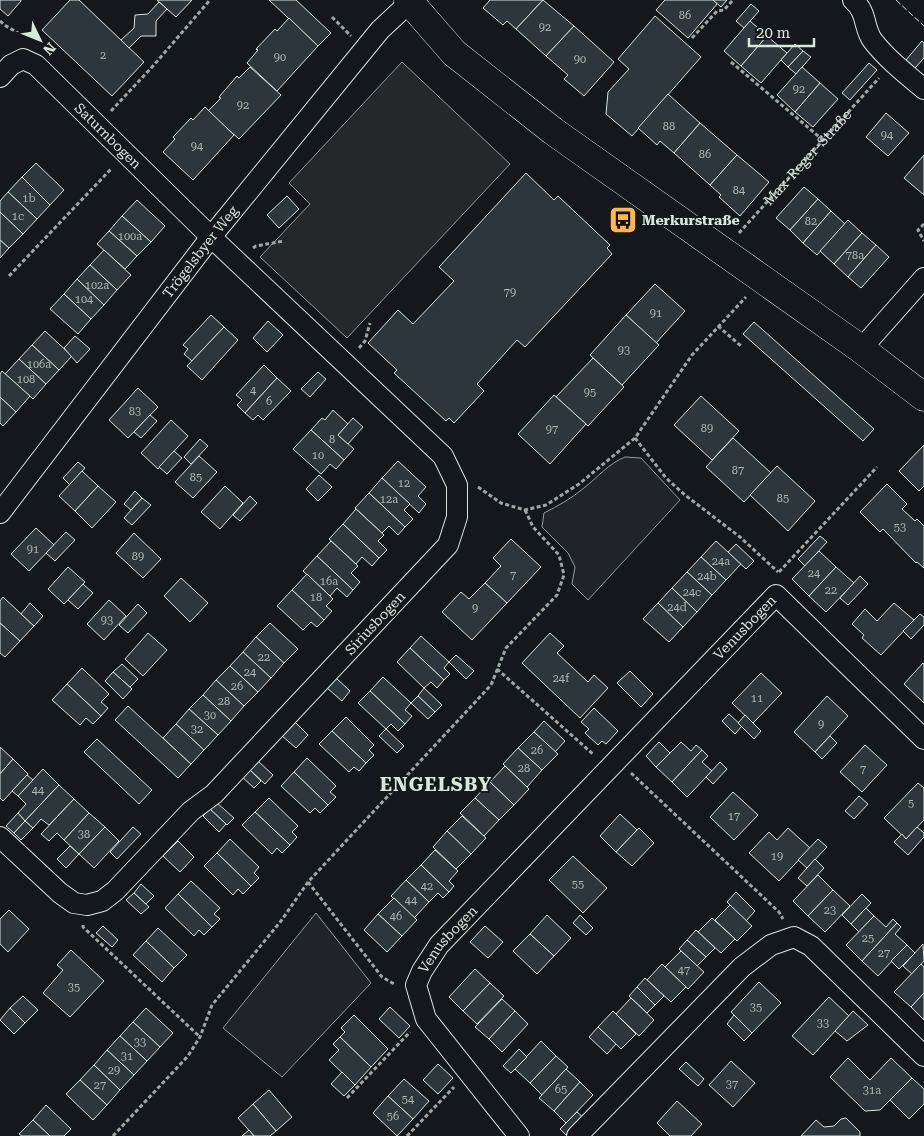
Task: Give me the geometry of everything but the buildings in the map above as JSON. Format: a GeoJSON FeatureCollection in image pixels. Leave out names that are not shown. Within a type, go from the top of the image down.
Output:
{"type":"FeatureCollection","features":[{"type":"Feature","properties":{"kind":"street"},"geometry":{"type":"LineString","coordinates":[[853,0],[860,7],[871,39],[893,63],[924,89]]}},
{"type":"Feature","properties":{"kind":"street"},"geometry":{"type":"LineString","coordinates":[[408,1],[454,52],[553,131],[861,349],[924,397]]}},
{"type":"Feature","properties":{"kind":"street","name":"Trögelsbyer Weg"},"geometry":{"type":"LineString","coordinates":[[0,514],[211,237],[380,30],[408,1]]}},
{"type":"Feature","properties":{"kind":"street","name":"Saturnbogen"},"geometry":{"type":"LineString","coordinates":[[0,77],[11,66],[23,59],[36,65],[211,237]]}},
{"type":"Feature","properties":{"kind":"street","name":"Siriusbogen"},"geometry":{"type":"LineString","coordinates":[[87,905],[102,901],[115,891],[191,811],[214,794],[448,545],[457,516],[458,485],[443,456],[211,237]]}},
{"type":"Feature","properties":{"kind":"street"},"geometry":{"type":"LineString","coordinates":[[861,349],[924,278]]}},
{"type":"Feature","properties":{"kind":"street","name":"Venusbogen"},"geometry":{"type":"LineString","coordinates":[[519,1136],[426,1019],[416,984],[422,971],[439,946],[776,595],[924,739]]}},
{"type":"Feature","properties":{"kind":"street"},"geometry":{"type":"LineString","coordinates":[[0,837],[60,893],[74,903],[87,905]]}},
{"type":"Feature","properties":{"kind":"street"},"geometry":{"type":"LineString","coordinates":[[577,1136],[742,967],[770,945],[794,936],[811,946],[924,1056]]}},
{"type":"Feature","properties":{"kind":"path"},"geometry":{"type":"LineString","coordinates":[[98,125],[153,66],[210,0]]}},
{"type":"Feature","properties":{"kind":"path"},"geometry":{"type":"LineString","coordinates":[[692,38],[717,11],[724,10],[733,0]]}},
{"type":"Feature","properties":{"kind":"path"},"geometry":{"type":"LineString","coordinates":[[0,20],[20,34]]}},
{"type":"Feature","properties":{"kind":"path"},"geometry":{"type":"LineString","coordinates":[[731,62],[824,141]]}},
{"type":"Feature","properties":{"kind":"path","name":"Max-Reger-Straße"},"geometry":{"type":"LineString","coordinates":[[722,252],[893,63]]}},
{"type":"Feature","properties":{"kind":"path"},"geometry":{"type":"LineString","coordinates":[[9,276],[126,154]]}},
{"type":"Feature","properties":{"kind":"path"},"geometry":{"type":"LineString","coordinates":[[924,224],[918,230],[924,241]]}},
{"type":"Feature","properties":{"kind":"path"},"geometry":{"type":"LineString","coordinates":[[237,262],[256,246],[284,241]]}},
{"type":"Feature","properties":{"kind":"path"},"geometry":{"type":"LineString","coordinates":[[475,485],[501,503],[525,510],[546,505],[580,484],[635,438],[692,355],[762,280]]}},
{"type":"Feature","properties":{"kind":"path"},"geometry":{"type":"LineString","coordinates":[[345,364],[365,341],[370,323]]}},
{"type":"Feature","properties":{"kind":"path"},"geometry":{"type":"LineString","coordinates":[[718,326],[741,346]]}},
{"type":"Feature","properties":{"kind":"path"},"geometry":{"type":"LineString","coordinates":[[635,438],[666,478],[685,495],[740,536],[778,572]]}},
{"type":"Feature","properties":{"kind":"path"},"geometry":{"type":"LineString","coordinates":[[776,595],[775,578],[778,572],[877,467]]}},
{"type":"Feature","properties":{"kind":"path"},"geometry":{"type":"LineString","coordinates":[[113,1136],[188,1056],[200,1036],[212,1005],[281,921],[308,882],[491,685],[506,648],[557,596],[564,575],[559,555],[533,527],[525,510]]}},
{"type":"Feature","properties":{"kind":"path"},"geometry":{"type":"LineString","coordinates":[[497,669],[594,756],[632,774],[780,912],[794,936]]}},
{"type":"Feature","properties":{"kind":"path"},"geometry":{"type":"LineString","coordinates":[[308,882],[382,978],[400,987],[416,984]]}},
{"type":"Feature","properties":{"kind":"path"},"geometry":{"type":"LineString","coordinates":[[87,905],[83,927],[200,1036]]}},
{"type":"Feature","properties":{"kind":"path"},"geometry":{"type":"LineString","coordinates":[[347,1098],[412,1030],[426,1019]]}},
{"type":"Feature","properties":{"kind":"path"},"geometry":{"type":"LineString","coordinates":[[407,1136],[468,1072]]}},
{"type":"Feature","properties":{"kind":"shaded area"},"geometry":{"type":"Polygon","coordinates":[[[402,62],[510,164],[347,338],[260,257],[310,204],[289,183],[402,62]]]}},
{"type":"Feature","properties":{"kind":"shaded area"},"geometry":{"type":"Polygon","coordinates":[[[625,457],[641,458],[680,500],[588,600],[572,584],[575,567],[568,553],[542,527],[544,513],[575,495],[608,467],[625,457]]]}},
{"type":"Feature","properties":{"kind":"shaded area"},"geometry":{"type":"Polygon","coordinates":[[[316,913],[371,983],[282,1077],[223,1028],[316,913]]]}},
{"type":"Feature","properties":{"kind":"fence"},"geometry":{"type":"LineString","coordinates":[[896,0],[924,26]]}},
{"type":"Feature","properties":{"kind":"place","name":"Merkurstraße"},"geometry":{"type":"Point","coordinates":[623,220]}},
{"type":"Feature","properties":{"kind":"district","name":"ENGELSBY"},"geometry":{"type":"Point","coordinates":[436,784]}}]}
